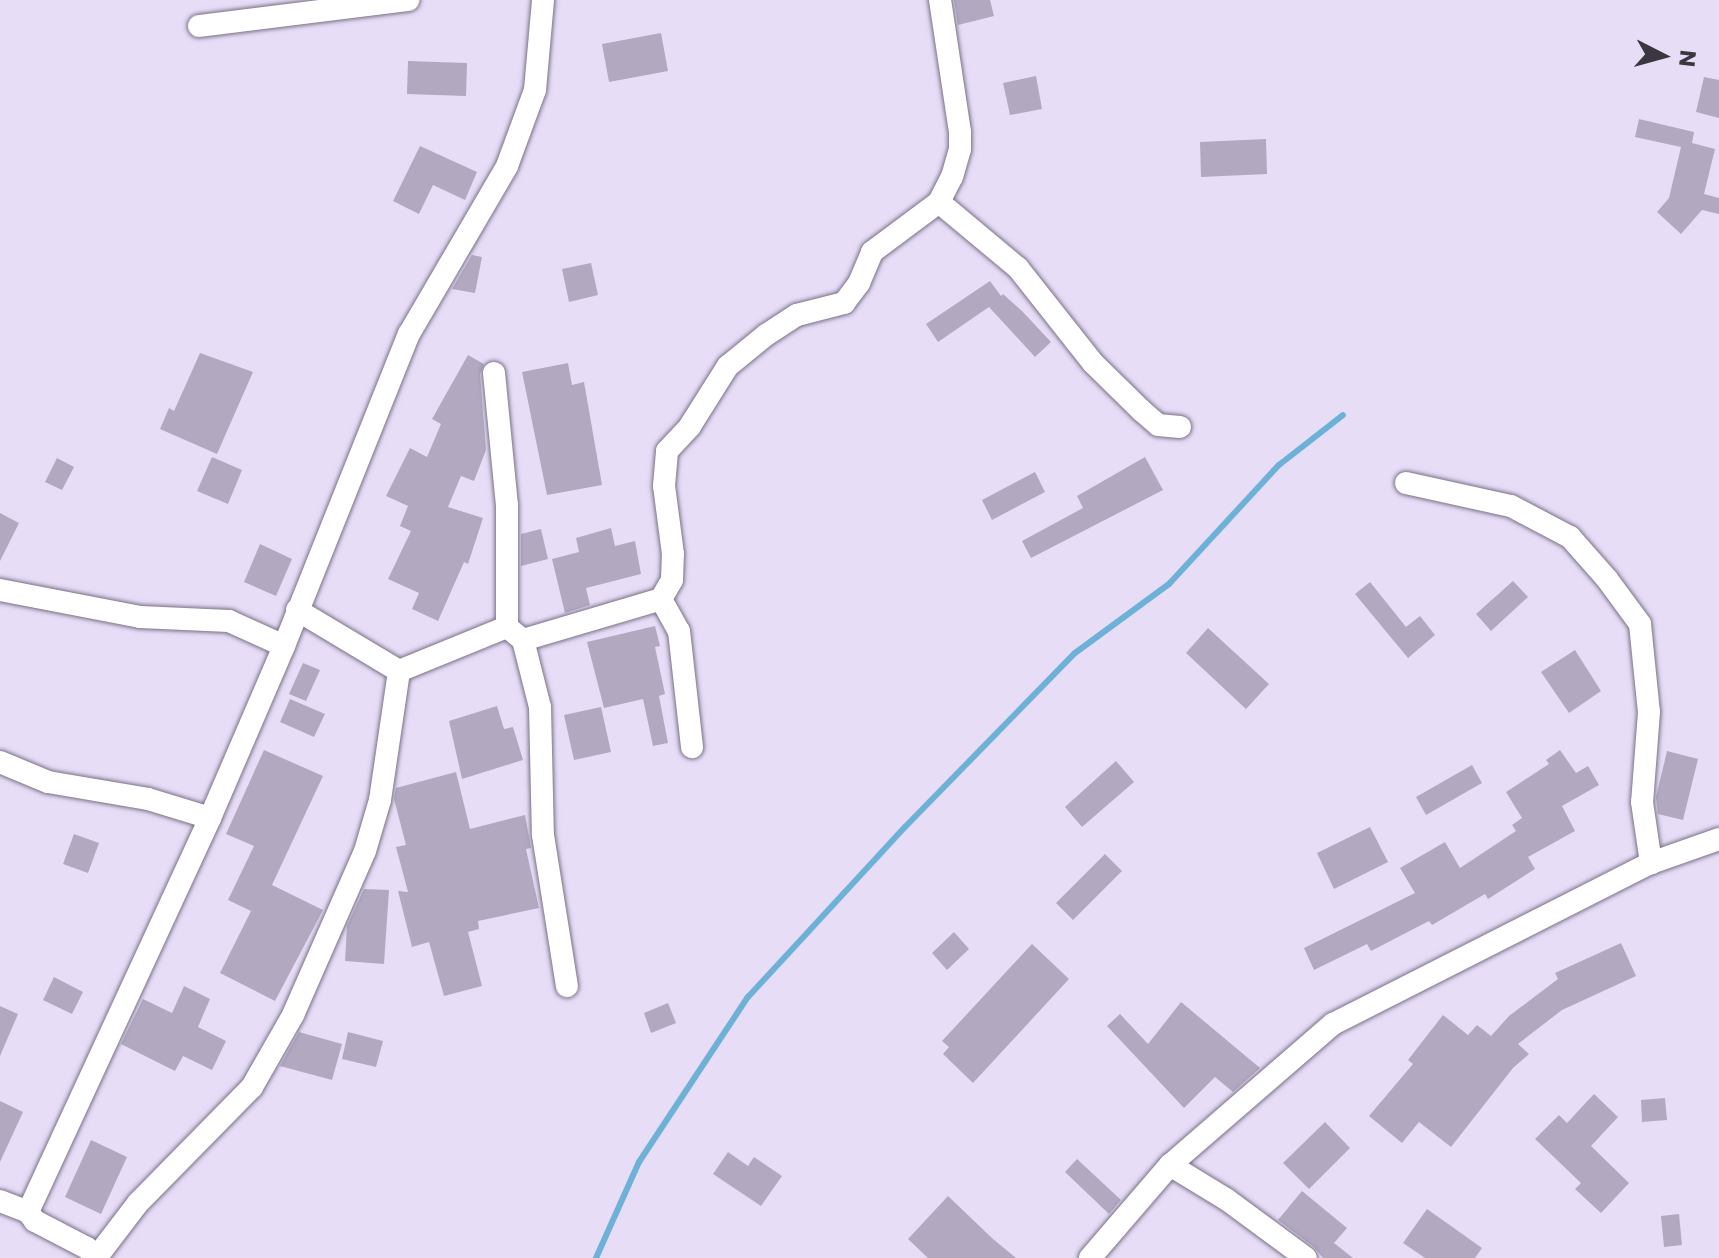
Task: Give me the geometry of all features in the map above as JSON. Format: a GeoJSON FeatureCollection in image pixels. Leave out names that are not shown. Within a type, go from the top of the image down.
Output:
{"type":"FeatureCollection","features":[{"type":"Feature","properties":{"kind":"street"},"geometry":{"type":"LineString","coordinates":[[199,26],[284,8],[408,0]]}},
{"type":"Feature","properties":{"kind":"street"},"geometry":{"type":"LineString","coordinates":[[28,1212],[210,818],[284,646],[409,334],[507,166],[535,90],[543,0]]}},
{"type":"Feature","properties":{"kind":"street"},"geometry":{"type":"LineString","coordinates":[[297,610],[399,671],[515,634],[661,599],[672,580],[673,554],[664,486],[667,451],[690,426],[728,366],[797,315],[844,303],[859,283],[872,252],[939,202],[952,177],[960,141],[940,0]]}},
{"type":"Feature","properties":{"kind":"street"},"geometry":{"type":"LineString","coordinates":[[939,202],[1018,268],[1093,363],[1142,411],[1158,425],[1180,427]]}},
{"type":"Feature","properties":{"kind":"street"},"geometry":{"type":"LineString","coordinates":[[494,373],[515,634],[540,707],[543,835],[567,986]]}},
{"type":"Feature","properties":{"kind":"street"},"geometry":{"type":"LineString","coordinates":[[1406,483],[1511,506],[1570,537],[1607,579],[1640,624],[1649,712],[1642,802],[1651,863]]}},
{"type":"Feature","properties":{"kind":"street"},"geometry":{"type":"LineString","coordinates":[[0,590],[140,617],[229,621],[284,646]]}},
{"type":"Feature","properties":{"kind":"street"},"geometry":{"type":"LineString","coordinates":[[661,599],[679,631],[692,747]]}},
{"type":"Feature","properties":{"kind":"street"},"geometry":{"type":"LineString","coordinates":[[0,1201],[28,1212],[35,1221],[87,1248],[96,1258],[138,1203],[252,1087],[293,1015],[365,851],[380,800],[399,671]]}},
{"type":"Feature","properties":{"kind":"street"},"geometry":{"type":"LineString","coordinates":[[0,762],[48,782],[148,799],[210,818]]}},
{"type":"Feature","properties":{"kind":"street"},"geometry":{"type":"LineString","coordinates":[[1090,1258],[1170,1165],[1333,1024],[1651,863],[1719,839]]}},
{"type":"Feature","properties":{"kind":"street"},"geometry":{"type":"LineString","coordinates":[[1170,1165],[1226,1199],[1306,1258]]}},
{"type":"Feature","properties":{"kind":"building"},"geometry":{"type":"Polygon","coordinates":[[[954,0],[990,0],[994,16],[958,25],[954,0]]]}},
{"type":"Feature","properties":{"kind":"building"},"geometry":{"type":"Polygon","coordinates":[[[661,33],[668,71],[609,82],[602,44],[661,33]]]}},
{"type":"Feature","properties":{"kind":"building"},"geometry":{"type":"Polygon","coordinates":[[[408,61],[467,63],[466,96],[407,94],[408,61]]]}},
{"type":"Feature","properties":{"kind":"building"},"geometry":{"type":"Polygon","coordinates":[[[1036,76],[1042,109],[1010,115],[1003,83],[1036,76]]]}},
{"type":"Feature","properties":{"kind":"building"},"geometry":{"type":"Polygon","coordinates":[[[1704,77],[1719,80],[1719,118],[1696,112],[1704,77]]]}},
{"type":"Feature","properties":{"kind":"building"},"geometry":{"type":"Polygon","coordinates":[[[1639,119],[1694,132],[1692,143],[1715,149],[1704,194],[1719,198],[1719,214],[1702,210],[1681,234],[1657,212],[1669,198],[1681,147],[1635,137],[1639,119]]]}},
{"type":"Feature","properties":{"kind":"building"},"geometry":{"type":"Polygon","coordinates":[[[1266,139],[1267,174],[1201,177],[1200,142],[1266,139]]]}},
{"type":"Feature","properties":{"kind":"building"},"geometry":{"type":"Polygon","coordinates":[[[420,146],[477,172],[465,200],[433,185],[419,214],[393,201],[420,146]]]}},
{"type":"Feature","properties":{"kind":"building"},"geometry":{"type":"Polygon","coordinates":[[[472,255],[482,257],[475,293],[452,289],[472,255]]]}},
{"type":"Feature","properties":{"kind":"building"},"geometry":{"type":"Polygon","coordinates":[[[591,263],[598,295],[569,302],[562,269],[591,263]]]}},
{"type":"Feature","properties":{"kind":"building"},"geometry":{"type":"Polygon","coordinates":[[[990,281],[1001,296],[1003,294],[1022,311],[1051,342],[1035,357],[989,307],[938,342],[926,324],[990,281]]]}},
{"type":"Feature","properties":{"kind":"building"},"geometry":{"type":"Polygon","coordinates":[[[200,353],[253,372],[217,454],[160,429],[169,408],[174,411],[200,353]]]}},
{"type":"Feature","properties":{"kind":"building"},"geometry":{"type":"Polygon","coordinates":[[[468,355],[484,364],[480,374],[486,450],[474,481],[461,476],[448,507],[483,518],[468,564],[464,562],[438,621],[412,609],[419,593],[388,579],[411,531],[400,526],[408,506],[386,496],[410,448],[427,457],[441,424],[432,419],[468,355]]]}},
{"type":"Feature","properties":{"kind":"building"},"geometry":{"type":"Polygon","coordinates":[[[568,363],[572,385],[584,382],[602,485],[547,495],[522,372],[568,363]]]}},
{"type":"Feature","properties":{"kind":"building"},"geometry":{"type":"Polygon","coordinates":[[[212,457],[242,470],[228,504],[197,491],[212,457]]]}},
{"type":"Feature","properties":{"kind":"building"},"geometry":{"type":"Polygon","coordinates":[[[1145,457],[1163,490],[1031,558],[1022,541],[1083,508],[1077,496],[1145,457]]]}},
{"type":"Feature","properties":{"kind":"building"},"geometry":{"type":"Polygon","coordinates":[[[57,458],[74,467],[62,490],[45,482],[57,458]]]}},
{"type":"Feature","properties":{"kind":"building"},"geometry":{"type":"Polygon","coordinates":[[[1035,472],[1045,492],[992,520],[982,500],[1035,472]]]}},
{"type":"Feature","properties":{"kind":"building"},"geometry":{"type":"Polygon","coordinates":[[[0,513],[19,523],[0,561],[0,513]]]}},
{"type":"Feature","properties":{"kind":"building"},"geometry":{"type":"Polygon","coordinates":[[[611,528],[615,546],[635,541],[641,574],[586,588],[590,605],[565,613],[552,559],[579,552],[576,538],[611,528]]]}},
{"type":"Feature","properties":{"kind":"building"},"geometry":{"type":"Polygon","coordinates":[[[541,529],[548,559],[521,566],[521,534],[541,529]]]}},
{"type":"Feature","properties":{"kind":"building"},"geometry":{"type":"Polygon","coordinates":[[[260,544],[292,559],[276,596],[244,582],[260,544]]]}},
{"type":"Feature","properties":{"kind":"building"},"geometry":{"type":"Polygon","coordinates":[[[1513,581],[1528,597],[1491,631],[1476,614],[1513,581]]]}},
{"type":"Feature","properties":{"kind":"building"},"geometry":{"type":"Polygon","coordinates":[[[1370,582],[1406,627],[1420,616],[1435,635],[1408,658],[1355,594],[1370,582]]]}},
{"type":"Feature","properties":{"kind":"building"},"geometry":{"type":"Polygon","coordinates":[[[655,626],[660,646],[655,647],[665,694],[659,696],[668,743],[653,746],[643,699],[604,708],[587,642],[655,626]]]}},
{"type":"Feature","properties":{"kind":"building"},"geometry":{"type":"Polygon","coordinates":[[[1208,628],[1269,684],[1246,709],[1186,653],[1208,628]]]}},
{"type":"Feature","properties":{"kind":"building"},"geometry":{"type":"Polygon","coordinates":[[[1575,650],[1601,691],[1569,713],[1541,672],[1575,650]]]}},
{"type":"Feature","properties":{"kind":"building"},"geometry":{"type":"Polygon","coordinates":[[[303,663],[320,670],[306,701],[289,694],[303,663]]]}},
{"type":"Feature","properties":{"kind":"building"},"geometry":{"type":"Polygon","coordinates":[[[290,699],[325,714],[314,737],[280,722],[290,699]]]}},
{"type":"Feature","properties":{"kind":"building"},"geometry":{"type":"Polygon","coordinates":[[[497,706],[504,729],[513,727],[523,760],[462,779],[449,721],[497,706]]]}},
{"type":"Feature","properties":{"kind":"building"},"geometry":{"type":"Polygon","coordinates":[[[601,707],[611,752],[574,760],[564,715],[601,707]]]}},
{"type":"Feature","properties":{"kind":"building"},"geometry":{"type":"Polygon","coordinates":[[[264,750],[323,776],[272,885],[323,910],[275,1001],[220,973],[251,911],[228,900],[254,846],[226,834],[264,750]]]}},
{"type":"Feature","properties":{"kind":"building"},"geometry":{"type":"Polygon","coordinates":[[[1560,750],[1576,773],[1588,766],[1599,785],[1562,806],[1575,831],[1528,857],[1535,869],[1488,899],[1485,894],[1432,925],[1429,921],[1371,951],[1367,944],[1314,970],[1304,948],[1415,893],[1400,868],[1445,842],[1460,868],[1516,831],[1512,825],[1522,818],[1506,792],[1549,764],[1546,760],[1560,750]]]}},
{"type":"Feature","properties":{"kind":"building"},"geometry":{"type":"Polygon","coordinates":[[[1667,751],[1698,759],[1683,820],[1658,814],[1656,797],[1667,751]]]}},
{"type":"Feature","properties":{"kind":"building"},"geometry":{"type":"Polygon","coordinates":[[[1116,761],[1134,782],[1082,827],[1065,807],[1116,761]]]}},
{"type":"Feature","properties":{"kind":"building"},"geometry":{"type":"Polygon","coordinates":[[[1472,765],[1482,783],[1426,815],[1416,797],[1472,765]]]}},
{"type":"Feature","properties":{"kind":"building"},"geometry":{"type":"Polygon","coordinates":[[[456,772],[470,829],[525,815],[531,848],[526,849],[539,908],[478,921],[479,929],[468,932],[482,986],[444,996],[429,942],[412,947],[398,891],[408,892],[396,847],[406,845],[394,799],[396,788],[456,772]]]}},
{"type":"Feature","properties":{"kind":"building"},"geometry":{"type":"Polygon","coordinates":[[[1370,827],[1388,862],[1334,889],[1317,853],[1370,827]]]}},
{"type":"Feature","properties":{"kind":"building"},"geometry":{"type":"Polygon","coordinates":[[[74,834],[99,843],[88,873],[63,864],[74,834]]]}},
{"type":"Feature","properties":{"kind":"building"},"geometry":{"type":"Polygon","coordinates":[[[1105,854],[1122,871],[1073,920],[1056,903],[1105,854]]]}},
{"type":"Feature","properties":{"kind":"building"},"geometry":{"type":"Polygon","coordinates":[[[364,889],[389,890],[384,964],[345,961],[347,926],[364,889]]]}},
{"type":"Feature","properties":{"kind":"building"},"geometry":{"type":"Polygon","coordinates":[[[954,932],[969,949],[947,970],[932,953],[954,932]]]}},
{"type":"Feature","properties":{"kind":"building"},"geometry":{"type":"Polygon","coordinates":[[[1621,943],[1636,976],[1562,1010],[1518,1044],[1529,1054],[1513,1068],[1451,1147],[1419,1122],[1402,1143],[1369,1116],[1413,1064],[1408,1060],[1443,1015],[1468,1035],[1477,1025],[1491,1036],[1509,1016],[1558,979],[1555,973],[1621,943]]]}},
{"type":"Feature","properties":{"kind":"building"},"geometry":{"type":"Polygon","coordinates":[[[1032,944],[1069,979],[973,1083],[943,1054],[949,1047],[942,1041],[1032,944]]]}},
{"type":"Feature","properties":{"kind":"building"},"geometry":{"type":"Polygon","coordinates":[[[54,977],[83,992],[72,1014],[43,1000],[54,977]]]}},
{"type":"Feature","properties":{"kind":"building"},"geometry":{"type":"Polygon","coordinates":[[[184,986],[210,999],[198,1027],[226,1041],[212,1070],[183,1056],[175,1071],[121,1044],[143,999],[172,1013],[184,986]]]}},
{"type":"Feature","properties":{"kind":"building"},"geometry":{"type":"Polygon","coordinates":[[[1181,1002],[1260,1068],[1233,1092],[1215,1077],[1184,1108],[1107,1026],[1120,1014],[1148,1044],[1181,1002]]]}},
{"type":"Feature","properties":{"kind":"building"},"geometry":{"type":"Polygon","coordinates":[[[668,1003],[676,1023],[651,1033],[644,1013],[668,1003]]]}},
{"type":"Feature","properties":{"kind":"building"},"geometry":{"type":"Polygon","coordinates":[[[0,1006],[18,1014],[0,1056],[0,1006]]]}},
{"type":"Feature","properties":{"kind":"building"},"geometry":{"type":"Polygon","coordinates":[[[299,1032],[342,1044],[332,1080],[280,1066],[299,1032]]]}},
{"type":"Feature","properties":{"kind":"building"},"geometry":{"type":"Polygon","coordinates":[[[348,1032],[383,1041],[376,1067],[342,1059],[348,1032]]]}},
{"type":"Feature","properties":{"kind":"building"},"geometry":{"type":"Polygon","coordinates":[[[1594,1094],[1618,1117],[1591,1146],[1629,1183],[1601,1213],[1575,1189],[1581,1183],[1535,1139],[1559,1115],[1567,1123],[1594,1094]]]}},
{"type":"Feature","properties":{"kind":"building"},"geometry":{"type":"Polygon","coordinates":[[[1665,1098],[1667,1120],[1642,1122],[1641,1100],[1665,1098]]]}},
{"type":"Feature","properties":{"kind":"building"},"geometry":{"type":"Polygon","coordinates":[[[0,1101],[23,1112],[0,1162],[0,1101]]]}},
{"type":"Feature","properties":{"kind":"building"},"geometry":{"type":"Polygon","coordinates":[[[1325,1122],[1350,1148],[1309,1189],[1283,1163],[1325,1122]]]}},
{"type":"Feature","properties":{"kind":"building"},"geometry":{"type":"Polygon","coordinates":[[[91,1140],[127,1157],[101,1214],[65,1197],[91,1140]]]}},
{"type":"Feature","properties":{"kind":"building"},"geometry":{"type":"Polygon","coordinates":[[[728,1152],[748,1166],[754,1157],[782,1176],[761,1206],[713,1174],[728,1152]]]}},
{"type":"Feature","properties":{"kind":"building"},"geometry":{"type":"Polygon","coordinates":[[[1077,1159],[1121,1200],[1109,1214],[1065,1172],[1077,1159]]]}},
{"type":"Feature","properties":{"kind":"building"},"geometry":{"type":"Polygon","coordinates":[[[1302,1191],[1347,1228],[1334,1243],[1353,1258],[1323,1258],[1314,1247],[1278,1220],[1302,1191]]]}},
{"type":"Feature","properties":{"kind":"building"},"geometry":{"type":"Polygon","coordinates":[[[948,1196],[1016,1258],[928,1258],[908,1239],[948,1196]]]}},
{"type":"Feature","properties":{"kind":"building"},"geometry":{"type":"Polygon","coordinates":[[[1427,1209],[1482,1248],[1475,1258],[1425,1258],[1403,1243],[1427,1209]]]}},
{"type":"Feature","properties":{"kind":"building"},"geometry":{"type":"Polygon","coordinates":[[[1679,1214],[1682,1245],[1664,1247],[1661,1216],[1679,1214]]]}},
{"type":"Feature","properties":{"kind":"waterway"},"geometry":{"type":"LineString","coordinates":[[596,1258],[639,1162],[748,997],[905,827],[1075,653],[1169,584],[1279,465],[1343,415]]}}]}
